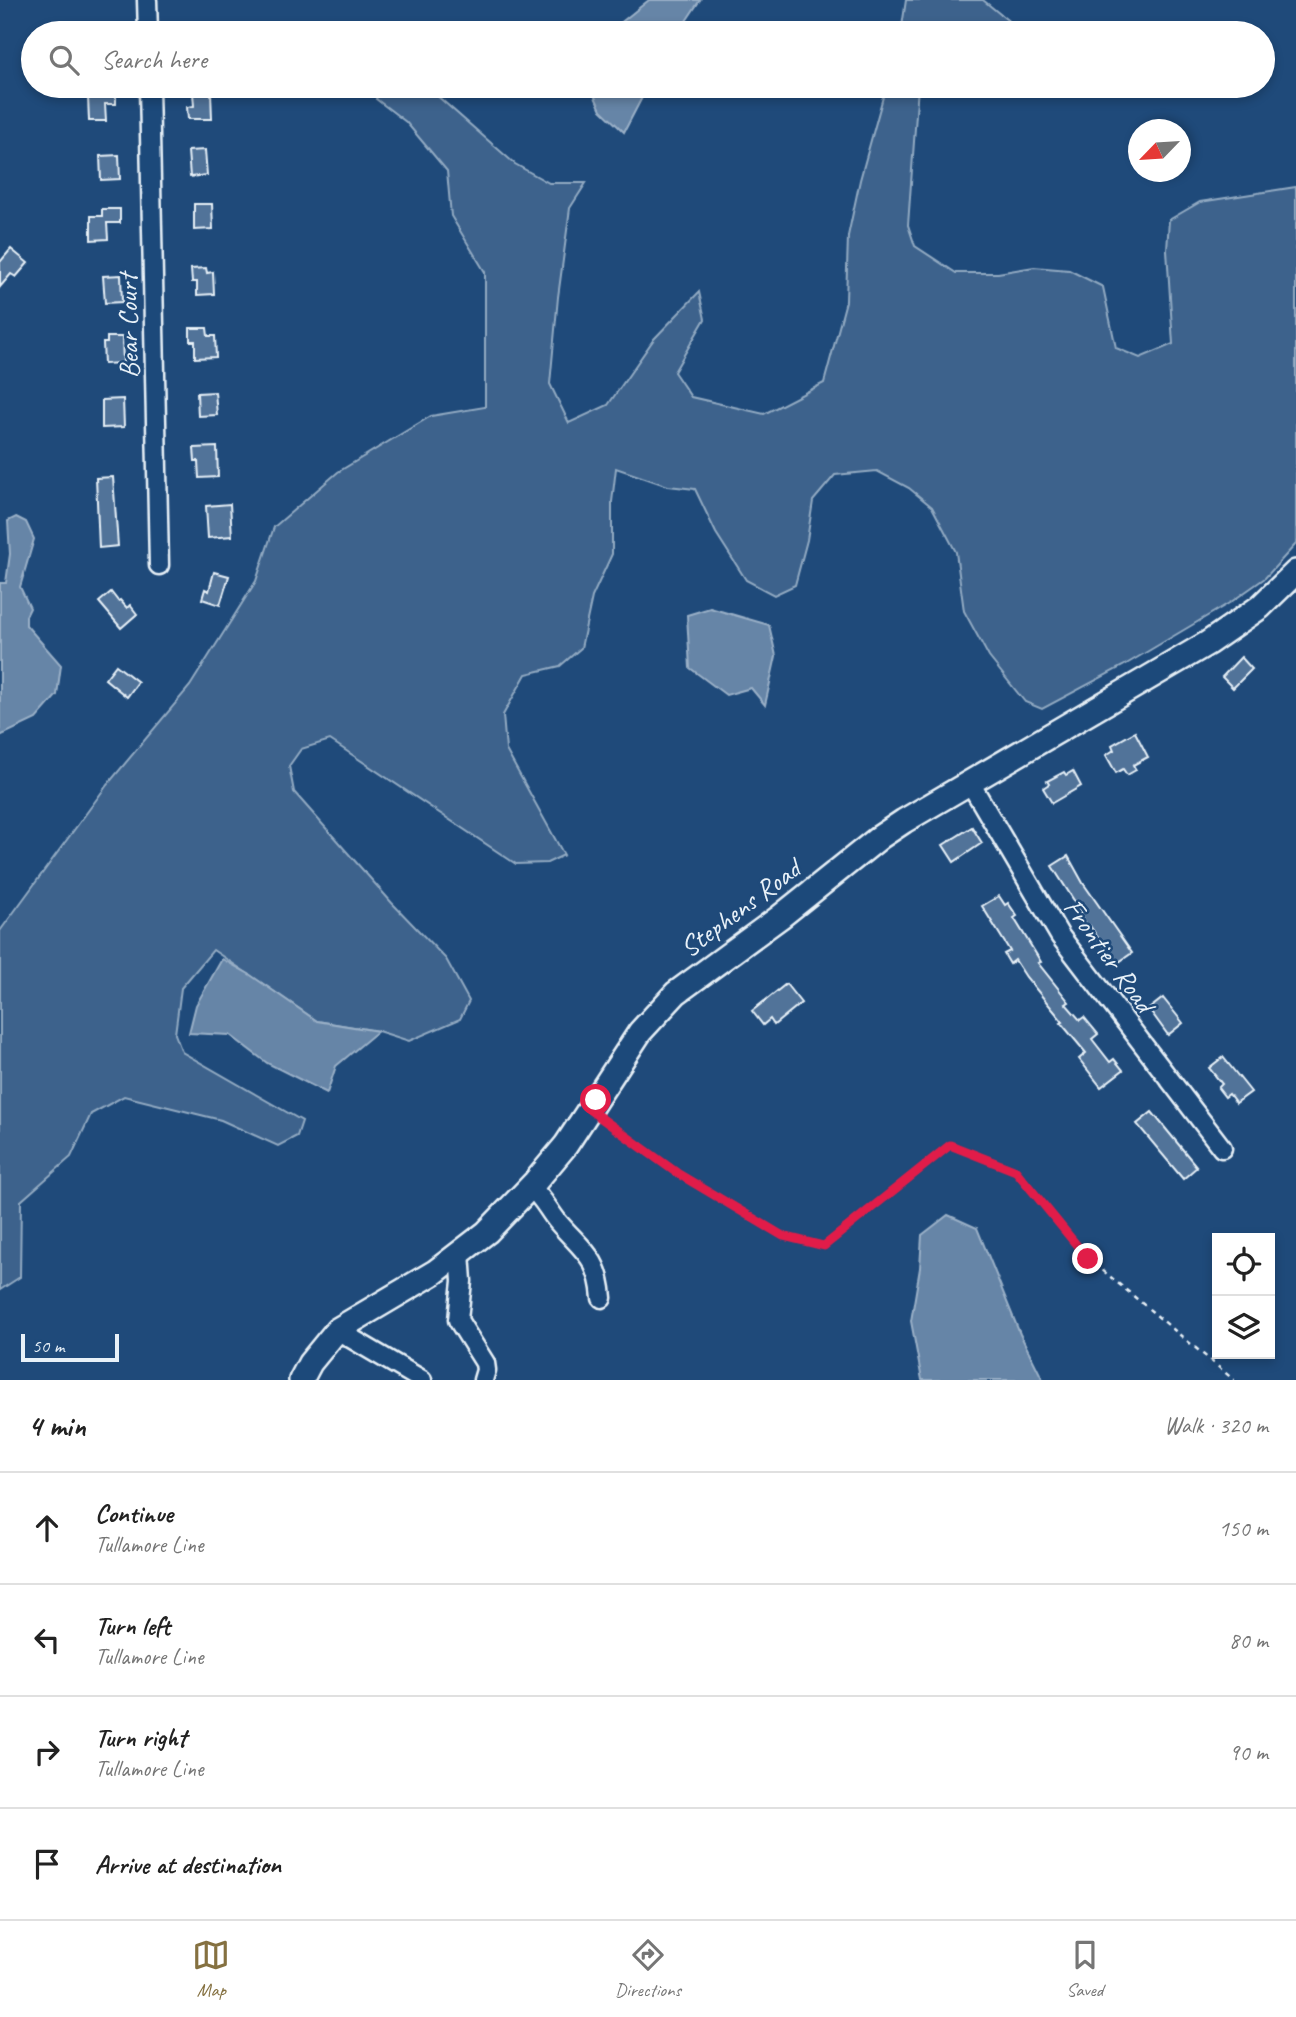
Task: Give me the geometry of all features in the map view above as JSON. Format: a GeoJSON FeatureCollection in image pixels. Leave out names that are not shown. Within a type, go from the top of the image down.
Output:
{"type":"FeatureCollection","features":[{"type":"Feature","properties":{"kind":"main road","name":"Stephens Road"},"geometry":{"type":"LineString","coordinates":[[301,1380],[310,1363],[337,1330],[426,1278],[487,1232],[566,1145],[640,1032],[676,993],[780,917],[880,837],[970,781],[1208,643],[1260,607],[1296,572]]}},
{"type":"Feature","properties":{"kind":"street"},"geometry":{"type":"LineString","coordinates":[[147,0],[148,21]]}},
{"type":"Feature","properties":{"kind":"street","name":"Bear Court"},"geometry":{"type":"LineString","coordinates":[[149,98],[159,565]]}},
{"type":"Feature","properties":{"kind":"street","name":"Frontier Road"},"geometry":{"type":"LineString","coordinates":[[970,781],[1060,936],[1222,1148]]}},
{"type":"Feature","properties":{"kind":"street"},"geometry":{"type":"LineString","coordinates":[[530,1187],[540,1194],[557,1221],[596,1265],[602,1298]]}},
{"type":"Feature","properties":{"kind":"street"},"geometry":{"type":"LineString","coordinates":[[460,1253],[462,1281],[458,1320],[485,1363],[483,1380]]}},
{"type":"Feature","properties":{"kind":"street"},"geometry":{"type":"LineString","coordinates":[[337,1330],[422,1380]]}},
{"type":"Feature","properties":{"kind":"path"},"geometry":{"type":"LineString","coordinates":[[590,1110],[677,1173],[783,1236],[824,1246],[950,1145],[1016,1171],[1088,1259],[1234,1380]]}},
{"type":"Feature","properties":{"kind":"shaded area"},"geometry":{"type":"Polygon","coordinates":[[[649,0],[700,0],[686,21],[623,21],[649,0]]]}},
{"type":"Feature","properties":{"kind":"shaded area"},"geometry":{"type":"Polygon","coordinates":[[[906,0],[983,0],[1008,21],[903,21],[906,0]]]}},
{"type":"Feature","properties":{"kind":"shaded area"},"geometry":{"type":"Polygon","coordinates":[[[440,98],[515,164],[549,183],[586,183],[570,208],[550,384],[569,423],[608,405],[654,339],[699,292],[705,319],[674,372],[691,397],[764,414],[824,383],[846,301],[848,236],[883,98],[917,98],[908,225],[915,246],[956,273],[998,273],[1034,267],[1069,270],[1103,287],[1116,348],[1140,358],[1173,344],[1167,250],[1169,220],[1200,202],[1296,187],[1296,544],[1265,578],[1231,602],[1123,666],[1042,709],[1025,702],[989,657],[964,611],[956,552],[932,507],[909,488],[877,471],[835,475],[813,501],[807,540],[795,585],[774,595],[746,580],[716,533],[695,489],[668,486],[616,468],[612,502],[612,554],[592,597],[581,648],[560,666],[526,674],[503,715],[506,750],[564,855],[547,863],[516,864],[330,740],[301,749],[289,766],[294,792],[392,903],[446,959],[469,1001],[460,1019],[409,1041],[378,1031],[317,1021],[213,950],[181,988],[175,1034],[182,1052],[302,1121],[297,1136],[278,1146],[221,1120],[124,1096],[91,1114],[71,1157],[21,1201],[20,1277],[0,1290],[0,931],[107,785],[190,686],[256,581],[274,527],[338,472],[431,416],[485,407],[485,272],[451,216],[447,171],[406,122],[376,99],[440,98]]]}},
{"type":"Feature","properties":{"kind":"shaded area"},"geometry":{"type":"Polygon","coordinates":[[[596,98],[642,98],[624,132],[601,110],[596,98]]]}},
{"type":"Feature","properties":{"kind":"shaded area"},"geometry":{"type":"Polygon","coordinates":[[[16,517],[26,522],[34,539],[20,587],[30,608],[26,625],[61,665],[57,695],[36,719],[0,736],[0,583],[6,583],[10,554],[8,521],[16,517]]]}},
{"type":"Feature","properties":{"kind":"shaded area"},"geometry":{"type":"Polygon","coordinates":[[[710,608],[769,625],[776,656],[765,705],[751,688],[726,695],[690,668],[687,615],[710,608]]]}},
{"type":"Feature","properties":{"kind":"shaded area"},"geometry":{"type":"Polygon","coordinates":[[[222,959],[249,974],[317,1021],[378,1031],[336,1066],[327,1093],[267,1063],[230,1035],[189,1033],[196,1005],[222,959]]]}},
{"type":"Feature","properties":{"kind":"shaded area"},"geometry":{"type":"Polygon","coordinates":[[[948,1215],[977,1228],[1020,1334],[1043,1380],[922,1380],[911,1321],[920,1268],[922,1235],[948,1215]]]}},
{"type":"Feature","properties":{"kind":"building"},"geometry":{"type":"Polygon","coordinates":[[[88,98],[116,98],[116,104],[105,104],[106,121],[89,121],[88,98]]]}},
{"type":"Feature","properties":{"kind":"building"},"geometry":{"type":"Polygon","coordinates":[[[193,98],[211,98],[212,119],[188,119],[187,107],[194,106],[193,98]]]}},
{"type":"Feature","properties":{"kind":"building"},"geometry":{"type":"Polygon","coordinates":[[[205,150],[207,175],[190,177],[188,151],[205,150]]]}},
{"type":"Feature","properties":{"kind":"building"},"geometry":{"type":"Polygon","coordinates":[[[119,155],[120,179],[101,180],[100,156],[119,155]]]}},
{"type":"Feature","properties":{"kind":"building"},"geometry":{"type":"Polygon","coordinates":[[[194,204],[212,204],[213,229],[194,230],[194,204]]]}},
{"type":"Feature","properties":{"kind":"building"},"geometry":{"type":"Polygon","coordinates":[[[102,209],[120,209],[120,223],[107,223],[108,239],[91,240],[91,216],[102,216],[102,209]]]}},
{"type":"Feature","properties":{"kind":"building"},"geometry":{"type":"Polygon","coordinates":[[[11,249],[28,263],[16,277],[11,274],[0,287],[0,262],[11,249]]]}},
{"type":"Feature","properties":{"kind":"building"},"geometry":{"type":"Polygon","coordinates":[[[206,268],[207,273],[213,272],[214,294],[197,295],[197,282],[192,282],[191,269],[206,268]]]}},
{"type":"Feature","properties":{"kind":"building"},"geometry":{"type":"Polygon","coordinates":[[[121,275],[122,302],[105,303],[103,276],[121,275]]]}},
{"type":"Feature","properties":{"kind":"building"},"geometry":{"type":"Polygon","coordinates":[[[190,328],[207,328],[208,336],[215,336],[216,357],[195,358],[195,341],[190,341],[190,328]]]}},
{"type":"Feature","properties":{"kind":"building"},"geometry":{"type":"Polygon","coordinates":[[[107,337],[122,337],[123,363],[104,364],[103,343],[107,343],[107,337]]]}},
{"type":"Feature","properties":{"kind":"building"},"geometry":{"type":"Polygon","coordinates":[[[215,392],[217,415],[198,416],[197,393],[215,392]]]}},
{"type":"Feature","properties":{"kind":"building"},"geometry":{"type":"Polygon","coordinates":[[[123,399],[124,427],[102,428],[102,400],[123,399]]]}},
{"type":"Feature","properties":{"kind":"building"},"geometry":{"type":"Polygon","coordinates":[[[217,447],[218,477],[199,478],[194,448],[217,447]]]}},
{"type":"Feature","properties":{"kind":"building"},"geometry":{"type":"Polygon","coordinates":[[[113,477],[118,546],[99,548],[96,478],[113,477]]]}},
{"type":"Feature","properties":{"kind":"building"},"geometry":{"type":"Polygon","coordinates":[[[230,504],[232,536],[208,538],[206,506],[230,504]]]}},
{"type":"Feature","properties":{"kind":"building"},"geometry":{"type":"Polygon","coordinates":[[[214,572],[229,576],[220,605],[202,599],[205,589],[209,591],[214,572]]]}},
{"type":"Feature","properties":{"kind":"building"},"geometry":{"type":"Polygon","coordinates":[[[111,592],[127,608],[130,605],[137,614],[121,628],[99,602],[111,592]]]}},
{"type":"Feature","properties":{"kind":"building"},"geometry":{"type":"Polygon","coordinates":[[[1241,657],[1252,669],[1233,688],[1222,677],[1241,657]]]}},
{"type":"Feature","properties":{"kind":"building"},"geometry":{"type":"Polygon","coordinates":[[[116,665],[138,682],[127,697],[105,679],[116,665]]]}},
{"type":"Feature","properties":{"kind":"building"},"geometry":{"type":"Polygon","coordinates":[[[1135,732],[1148,757],[1133,765],[1136,770],[1127,775],[1123,769],[1116,773],[1106,755],[1114,750],[1112,745],[1135,732]]]}},
{"type":"Feature","properties":{"kind":"building"},"geometry":{"type":"Polygon","coordinates":[[[1073,771],[1081,786],[1052,803],[1043,788],[1049,784],[1047,781],[1064,772],[1066,775],[1073,771]]]}},
{"type":"Feature","properties":{"kind":"building"},"geometry":{"type":"Polygon","coordinates":[[[972,827],[982,843],[954,862],[943,845],[972,827]]]}},
{"type":"Feature","properties":{"kind":"building"},"geometry":{"type":"Polygon","coordinates":[[[1068,856],[1083,883],[1132,953],[1116,964],[1090,926],[1088,928],[1079,915],[1082,913],[1052,866],[1068,856]]]}},
{"type":"Feature","properties":{"kind":"building"},"geometry":{"type":"Polygon","coordinates":[[[999,896],[1017,916],[1014,918],[1041,962],[1038,963],[1069,1002],[1066,1004],[1080,1020],[1084,1017],[1098,1034],[1092,1039],[1110,1062],[1114,1059],[1123,1070],[1101,1087],[1079,1059],[1086,1053],[1015,960],[1010,964],[1004,954],[1010,951],[982,906],[999,896]]]}},
{"type":"Feature","properties":{"kind":"building"},"geometry":{"type":"Polygon","coordinates":[[[786,984],[801,1003],[774,1025],[770,1019],[763,1025],[752,1011],[786,984]]]}},
{"type":"Feature","properties":{"kind":"building"},"geometry":{"type":"Polygon","coordinates":[[[1163,998],[1183,1023],[1168,1035],[1149,1009],[1163,998]]]}},
{"type":"Feature","properties":{"kind":"building"},"geometry":{"type":"Polygon","coordinates":[[[1223,1057],[1251,1092],[1236,1103],[1229,1094],[1225,1097],[1218,1088],[1222,1084],[1209,1068],[1223,1057]]]}},
{"type":"Feature","properties":{"kind":"building"},"geometry":{"type":"Polygon","coordinates":[[[1152,1112],[1197,1167],[1183,1179],[1137,1124],[1152,1112]]]}},
{"type":"Feature","properties":{"kind":"route"},"geometry":{"type":"LineString","coordinates":[[596,1100],[590,1110],[677,1173],[783,1236],[824,1246],[950,1145],[1016,1171],[1088,1259]]}}]}
